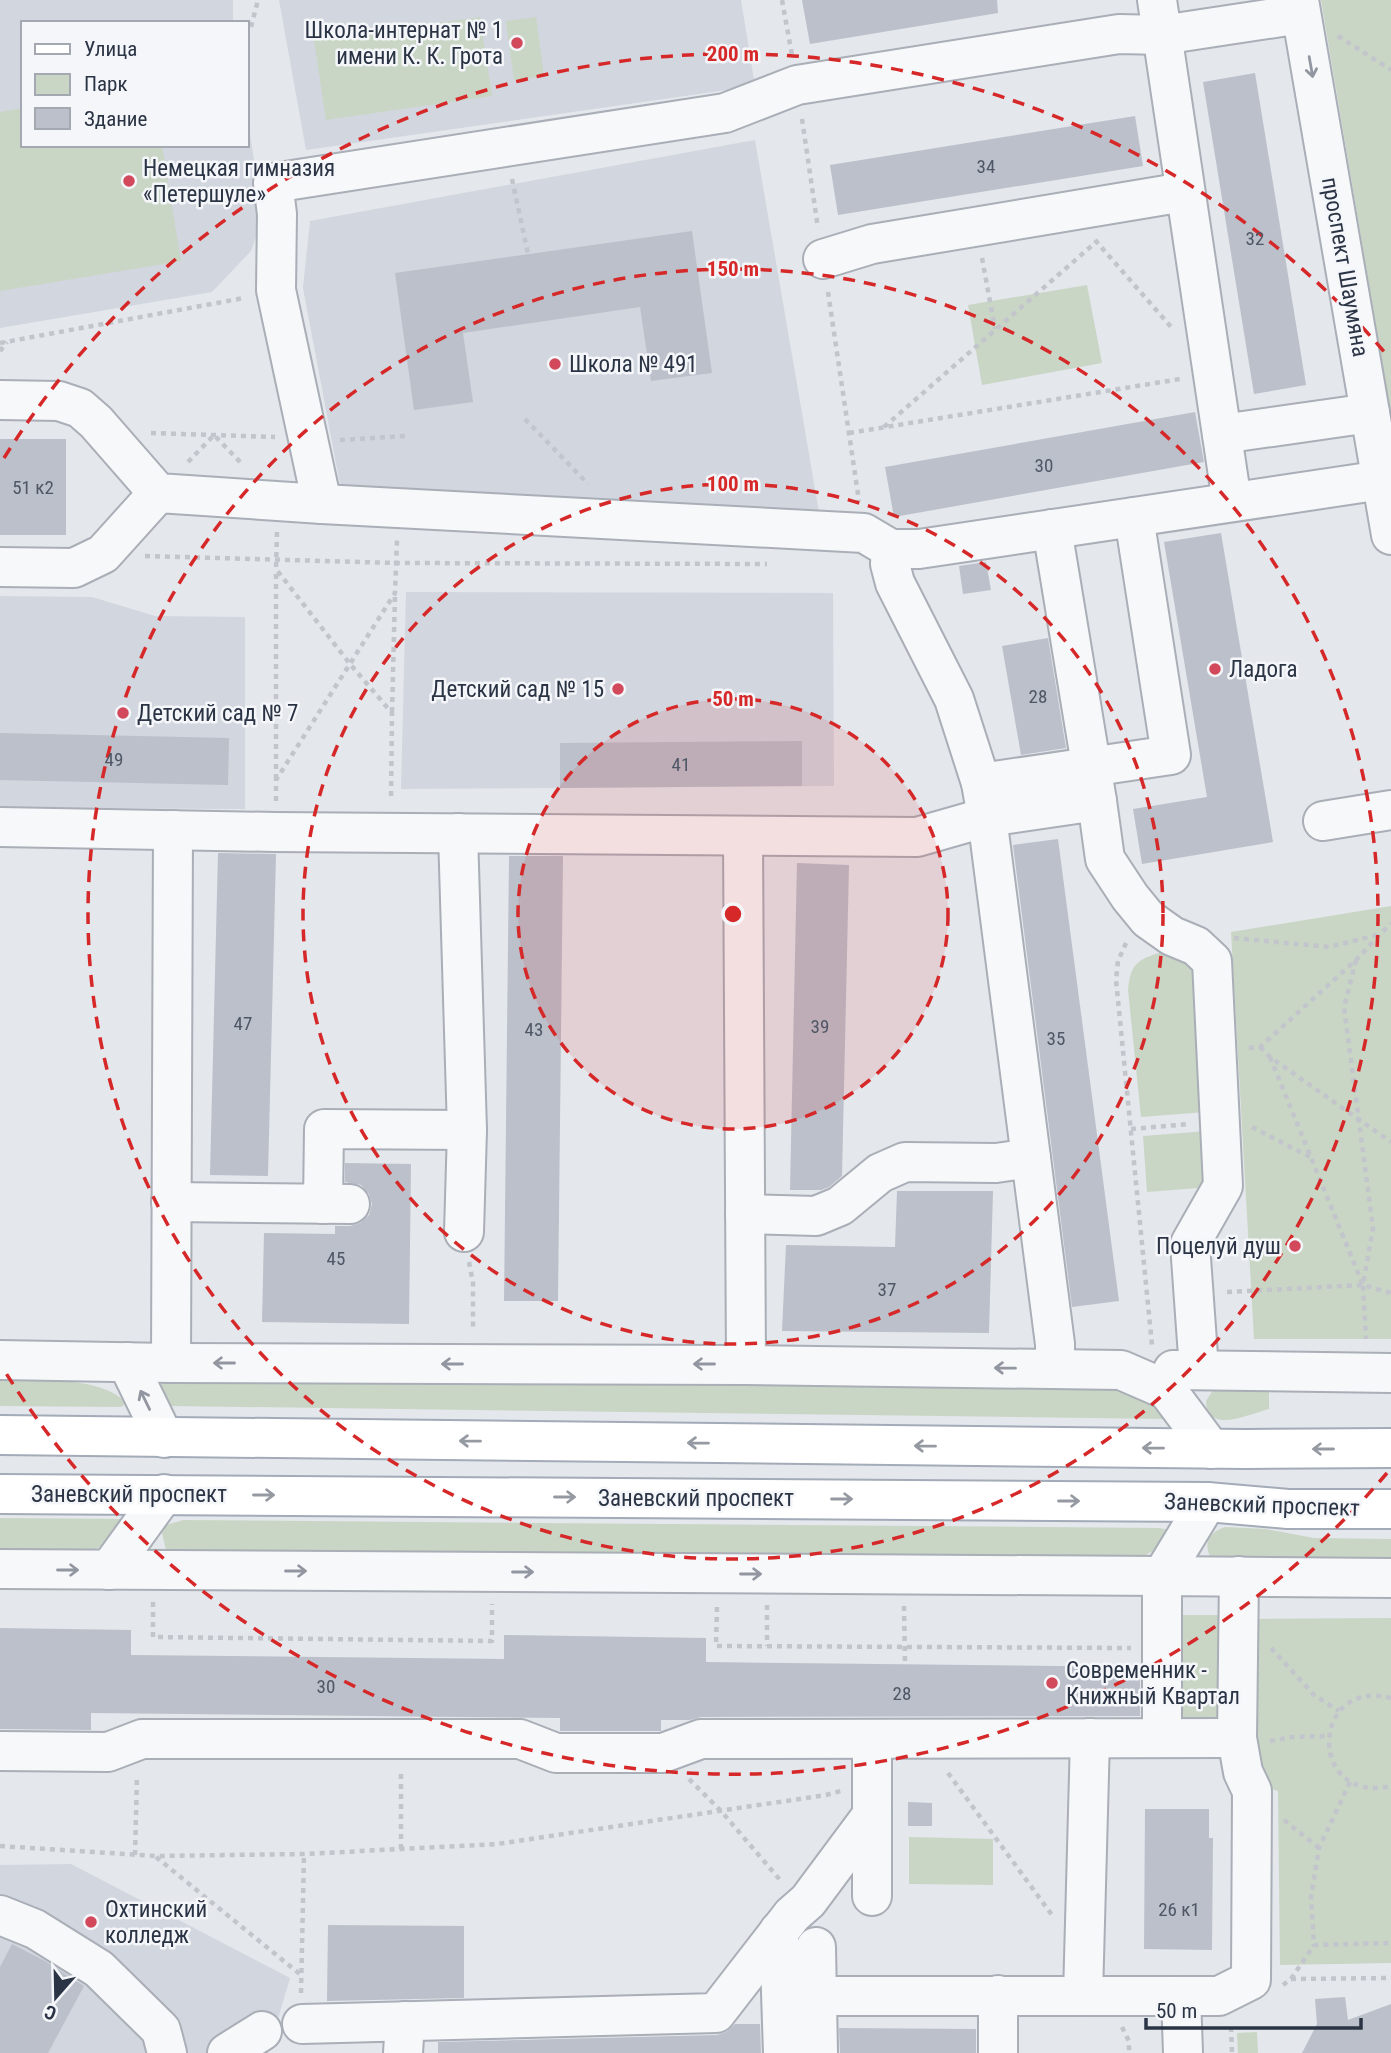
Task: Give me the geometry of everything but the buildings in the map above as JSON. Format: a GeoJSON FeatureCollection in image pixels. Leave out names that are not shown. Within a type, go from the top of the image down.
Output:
{"type":"FeatureCollection","features":[{"type":"Feature","properties":{"kind":"main road"},"geometry":{"type":"LineString","coordinates":[[0,1434],[1211,1449],[1391,1448]]}},
{"type":"Feature","properties":{"kind":"main road","name":"Заневский проспект"},"geometry":{"type":"LineString","coordinates":[[0,1494],[1207,1502],[1288,1508],[1391,1509]]}},
{"type":"Feature","properties":{"kind":"street"},"geometry":{"type":"LineString","coordinates":[[322,504],[276,290],[277,214],[272,183],[725,113],[797,85],[888,82],[1119,34],[1159,18],[1300,7]]}},
{"type":"Feature","properties":{"kind":"street","name":"проспект Шаумяна"},"geometry":{"type":"LineString","coordinates":[[1300,7],[1391,535]]}},
{"type":"Feature","properties":{"kind":"street"},"geometry":{"type":"LineString","coordinates":[[1159,18],[1232,502]]}},
{"type":"Feature","properties":{"kind":"street"},"geometry":{"type":"LineString","coordinates":[[823,259],[872,244],[1184,192]]}},
{"type":"Feature","properties":{"kind":"street"},"geometry":{"type":"LineString","coordinates":[[0,400],[59,401],[80,408],[105,432],[158,493],[864,533],[891,549],[919,550],[1382,480]]}},
{"type":"Feature","properties":{"kind":"street"},"geometry":{"type":"LineString","coordinates":[[1222,434],[1370,413]]}},
{"type":"Feature","properties":{"kind":"street"},"geometry":{"type":"LineString","coordinates":[[0,567],[74,568],[103,554],[158,493]]}},
{"type":"Feature","properties":{"kind":"street"},"geometry":{"type":"LineString","coordinates":[[0,827],[917,837],[984,800],[1094,785],[1171,755],[1134,517]]}},
{"type":"Feature","properties":{"kind":"street"},"geometry":{"type":"LineString","coordinates":[[1052,529],[1105,859],[1148,919],[1172,936],[1196,946],[1212,961],[1223,1186],[1190,1244],[1199,1370]]}},
{"type":"Feature","properties":{"kind":"street"},"geometry":{"type":"LineString","coordinates":[[891,549],[890,564],[895,583],[954,699],[984,800],[1055,1344],[1055,1369]]}},
{"type":"Feature","properties":{"kind":"street"},"geometry":{"type":"LineString","coordinates":[[1324,821],[1391,810]]}},
{"type":"Feature","properties":{"kind":"street"},"geometry":{"type":"LineString","coordinates":[[171,1363],[173,830]]}},
{"type":"Feature","properties":{"kind":"street"},"geometry":{"type":"LineString","coordinates":[[458,833],[467,1130],[464,1233]]}},
{"type":"Feature","properties":{"kind":"street"},"geometry":{"type":"LineString","coordinates":[[743,836],[746,1364]]}},
{"type":"Feature","properties":{"kind":"street"},"geometry":{"type":"LineString","coordinates":[[171,1202],[337,1204],[324,1129],[467,1130]]}},
{"type":"Feature","properties":{"kind":"street"},"geometry":{"type":"LineString","coordinates":[[745,1214],[817,1216],[841,1206],[880,1172],[905,1163],[996,1163],[1031,1158]]}},
{"type":"Feature","properties":{"kind":"street"},"geometry":{"type":"LineString","coordinates":[[0,1360],[746,1364],[1379,1373]]}},
{"type":"Feature","properties":{"kind":"street"},"geometry":{"type":"LineString","coordinates":[[127,1362],[164,1438]]}},
{"type":"Feature","properties":{"kind":"street"},"geometry":{"type":"LineString","coordinates":[[1121,1370],[1167,1390],[1211,1449]]}},
{"type":"Feature","properties":{"kind":"street"},"geometry":{"type":"LineString","coordinates":[[109,1570],[164,1494]]}},
{"type":"Feature","properties":{"kind":"street"},"geometry":{"type":"LineString","coordinates":[[1162,1738],[1161,1576],[1207,1502]]}},
{"type":"Feature","properties":{"kind":"street"},"geometry":{"type":"LineString","coordinates":[[0,1569],[1391,1578]]}},
{"type":"Feature","properties":{"kind":"street"},"geometry":{"type":"LineString","coordinates":[[817,1996],[998,1996],[1083,1977],[1181,1996],[1219,1996],[1251,1980],[1252,1791],[1243,1772],[1238,1743],[1239,1576]]}},
{"type":"Feature","properties":{"kind":"street"},"geometry":{"type":"LineString","coordinates":[[1083,1977],[1090,1738]]}},
{"type":"Feature","properties":{"kind":"street"},"geometry":{"type":"LineString","coordinates":[[0,1751],[108,1752],[137,1741],[158,1739],[520,1739],[556,1753],[663,1754],[701,1739],[1162,1738],[1238,1743]]}},
{"type":"Feature","properties":{"kind":"street"},"geometry":{"type":"LineString","coordinates":[[872,1739],[872,1896]]}},
{"type":"Feature","properties":{"kind":"street"},"geometry":{"type":"LineString","coordinates":[[302,2024],[404,2037],[716,2013],[791,1919],[872,1799]]}},
{"type":"Feature","properties":{"kind":"street"},"geometry":{"type":"LineString","coordinates":[[0,1915],[34,1929],[99,1969],[161,2031],[167,2053]]}},
{"type":"Feature","properties":{"kind":"street"},"geometry":{"type":"LineString","coordinates":[[783,2053],[791,1919]]}},
{"type":"Feature","properties":{"kind":"street"},"geometry":{"type":"LineString","coordinates":[[816,1947],[818,2053]]}},
{"type":"Feature","properties":{"kind":"street"},"geometry":{"type":"LineString","coordinates":[[998,1996],[998,2053]]}},
{"type":"Feature","properties":{"kind":"street"},"geometry":{"type":"LineString","coordinates":[[1181,1996],[1183,2053]]}},
{"type":"Feature","properties":{"kind":"street"},"geometry":{"type":"LineString","coordinates":[[227,2053],[262,2031]]}},
{"type":"Feature","properties":{"kind":"path"},"geometry":{"type":"LineString","coordinates":[[251,27],[258,0]]}},
{"type":"Feature","properties":{"kind":"path"},"geometry":{"type":"LineString","coordinates":[[1300,7],[1391,70]]}},
{"type":"Feature","properties":{"kind":"path"},"geometry":{"type":"LineString","coordinates":[[506,147],[528,254]]}},
{"type":"Feature","properties":{"kind":"path"},"geometry":{"type":"LineString","coordinates":[[976,227],[995,330]]}},
{"type":"Feature","properties":{"kind":"path"},"geometry":{"type":"LineString","coordinates":[[883,428],[1106,233]]}},
{"type":"Feature","properties":{"kind":"path"},"geometry":{"type":"LineString","coordinates":[[1096,241],[1176,333]]}},
{"type":"Feature","properties":{"kind":"path"},"geometry":{"type":"LineString","coordinates":[[0,343],[223,303],[276,290]]}},
{"type":"Feature","properties":{"kind":"path"},"geometry":{"type":"LineString","coordinates":[[0,351],[7,342]]}},
{"type":"Feature","properties":{"kind":"path"},"geometry":{"type":"LineString","coordinates":[[849,433],[1212,374]]}},
{"type":"Feature","properties":{"kind":"path"},"geometry":{"type":"LineString","coordinates":[[525,419],[623,520]]}},
{"type":"Feature","properties":{"kind":"path"},"geometry":{"type":"LineString","coordinates":[[105,432],[332,441],[405,436]]}},
{"type":"Feature","properties":{"kind":"path"},"geometry":{"type":"LineString","coordinates":[[275,832],[278,500]]}},
{"type":"Feature","properties":{"kind":"path"},"geometry":{"type":"LineString","coordinates":[[391,833],[399,508]]}},
{"type":"Feature","properties":{"kind":"path"},"geometry":{"type":"LineString","coordinates":[[103,554],[396,564],[780,564]]}},
{"type":"Feature","properties":{"kind":"path"},"geometry":{"type":"LineString","coordinates":[[276,569],[392,713]]}},
{"type":"Feature","properties":{"kind":"path"},"geometry":{"type":"LineString","coordinates":[[276,780],[395,593]]}},
{"type":"Feature","properties":{"kind":"path"},"geometry":{"type":"LineString","coordinates":[[1148,919],[1126,943],[1118,961],[1116,981],[1152,1345]]}},
{"type":"Feature","properties":{"kind":"path"},"geometry":{"type":"LineString","coordinates":[[1216,1049],[1260,1047],[1356,960],[1391,923]]}},
{"type":"Feature","properties":{"kind":"path"},"geometry":{"type":"LineString","coordinates":[[1196,946],[1216,939],[1241,937],[1329,947],[1380,934]]}},
{"type":"Feature","properties":{"kind":"path"},"geometry":{"type":"LineString","coordinates":[[1356,960],[1343,1007],[1373,1228],[1363,1285]]}},
{"type":"Feature","properties":{"kind":"path"},"geometry":{"type":"LineString","coordinates":[[1260,1047],[1270,1057],[1391,1142]]}},
{"type":"Feature","properties":{"kind":"path"},"geometry":{"type":"LineString","coordinates":[[1270,1057],[1363,1285],[1379,1373]]}},
{"type":"Feature","properties":{"kind":"path"},"geometry":{"type":"LineString","coordinates":[[464,1233],[473,1283],[473,1335]]}},
{"type":"Feature","properties":{"kind":"path"},"geometry":{"type":"LineString","coordinates":[[1147,1296],[1363,1285],[1391,1293]]}},
{"type":"Feature","properties":{"kind":"path"},"geometry":{"type":"LineString","coordinates":[[904,1575],[905,1664]]}},
{"type":"Feature","properties":{"kind":"path"},"geometry":{"type":"LineString","coordinates":[[167,1637],[492,1641],[492,1593]]}},
{"type":"Feature","properties":{"kind":"path"},"geometry":{"type":"LineString","coordinates":[[717,1595],[716,1646],[1144,1648]]}},
{"type":"Feature","properties":{"kind":"path"},"geometry":{"type":"LineString","coordinates":[[766,1596],[767,1646]]}},
{"type":"Feature","properties":{"kind":"path"},"geometry":{"type":"LineString","coordinates":[[1270,1647],[1314,1695],[1339,1711]]}},
{"type":"Feature","properties":{"kind":"path"},"geometry":{"type":"LineString","coordinates":[[1391,1698],[1362,1696],[1350,1702],[1339,1711],[1328,1736],[1332,1762],[1350,1782],[1377,1789],[1391,1786]]}},
{"type":"Feature","properties":{"kind":"path"},"geometry":{"type":"LineString","coordinates":[[1238,1743],[1328,1736]]}},
{"type":"Feature","properties":{"kind":"path"},"geometry":{"type":"LineString","coordinates":[[923,1738],[1083,1977]]}},
{"type":"Feature","properties":{"kind":"path"},"geometry":{"type":"LineString","coordinates":[[401,1739],[401,1849]]}},
{"type":"Feature","properties":{"kind":"path"},"geometry":{"type":"LineString","coordinates":[[135,1855],[137,1741]]}},
{"type":"Feature","properties":{"kind":"path"},"geometry":{"type":"LineString","coordinates":[[663,1754],[721,1811],[791,1919]]}},
{"type":"Feature","properties":{"kind":"path"},"geometry":{"type":"LineString","coordinates":[[1291,1979],[1314,1945],[1311,1897],[1319,1848],[1350,1782]]}},
{"type":"Feature","properties":{"kind":"path"},"geometry":{"type":"LineString","coordinates":[[0,1846],[156,1856],[303,1854],[496,1844],[826,1795],[872,1799]]}},
{"type":"Feature","properties":{"kind":"path"},"geometry":{"type":"LineString","coordinates":[[302,2024],[303,1854]]}},
{"type":"Feature","properties":{"kind":"path"},"geometry":{"type":"LineString","coordinates":[[156,1856],[301,1975]]}},
{"type":"Feature","properties":{"kind":"path"},"geometry":{"type":"LineString","coordinates":[[1314,1945],[1391,1944]]}},
{"type":"Feature","properties":{"kind":"path"},"geometry":{"type":"LineString","coordinates":[[1251,1980],[1391,1978]]}},
{"type":"Feature","properties":{"kind":"shaded area","name":"Немецкая гимназия «Петершуле»"},"geometry":{"type":"Polygon","coordinates":[[[0,0],[233,0],[233,21],[21,21],[21,147],[248,147],[248,121],[263,217],[251,251],[212,292],[0,328],[0,0]]]}},
{"type":"Feature","properties":{"kind":"shaded area","name":"Школа-интернат № 1 имени К. К. Грота"},"geometry":{"type":"Polygon","coordinates":[[[279,0],[741,0],[755,86],[306,150],[279,0]]]}},
{"type":"Feature","properties":{"kind":"shaded area","name":"Школа № 491"},"geometry":{"type":"Polygon","coordinates":[[[755,140],[819,512],[341,490],[303,288],[310,221],[755,140]]]}},
{"type":"Feature","properties":{"kind":"shaded area","name":"Детский сад № 15"},"geometry":{"type":"Polygon","coordinates":[[[406,592],[833,593],[834,786],[401,789],[406,592]]]}},
{"type":"Feature","properties":{"kind":"shaded area","name":"Детский сад № 7"},"geometry":{"type":"Polygon","coordinates":[[[0,596],[92,597],[155,616],[245,617],[245,809],[0,808],[0,596]]]}},
{"type":"Feature","properties":{"kind":"shaded area","name":"Охтинский колледж"},"geometry":{"type":"Polygon","coordinates":[[[71,1864],[290,1978],[268,2053],[0,2053],[0,1865],[71,1864]]]}},
{"type":"Feature","properties":{"kind":"green space"},"geometry":{"type":"Polygon","coordinates":[[[1321,0],[1391,0],[1391,415],[1321,0]]]}},
{"type":"Feature","properties":{"kind":"green space"},"geometry":{"type":"Polygon","coordinates":[[[480,17],[492,96],[326,120],[314,40],[480,17]]]}},
{"type":"Feature","properties":{"kind":"green space"},"geometry":{"type":"Polygon","coordinates":[[[536,17],[544,76],[514,80],[506,21],[536,17]]]}},
{"type":"Feature","properties":{"kind":"green space"},"geometry":{"type":"Polygon","coordinates":[[[21,108],[21,147],[162,147],[181,261],[0,291],[0,112],[21,108]]]}},
{"type":"Feature","properties":{"kind":"green space"},"geometry":{"type":"Polygon","coordinates":[[[1087,285],[1102,363],[982,385],[968,305],[1087,285]]]}},
{"type":"Feature","properties":{"kind":"green space"},"geometry":{"type":"Polygon","coordinates":[[[1391,906],[1391,1339],[1254,1339],[1231,932],[1391,906]]]}},
{"type":"Feature","properties":{"kind":"green space"},"geometry":{"type":"Polygon","coordinates":[[[1162,952],[1177,954],[1195,969],[1206,1112],[1141,1117],[1129,981],[1133,968],[1141,960],[1162,952]]]}},
{"type":"Feature","properties":{"kind":"green space"},"geometry":{"type":"Polygon","coordinates":[[[1207,1131],[1211,1187],[1147,1192],[1143,1136],[1207,1131]]]}},
{"type":"Feature","properties":{"kind":"green space"},"geometry":{"type":"Polygon","coordinates":[[[0,1378],[48,1379],[84,1384],[115,1394],[125,1402],[121,1407],[0,1406],[0,1378]]]}},
{"type":"Feature","properties":{"kind":"green space"},"geometry":{"type":"Polygon","coordinates":[[[166,1380],[1128,1387],[1151,1394],[1165,1419],[168,1406],[160,1395],[161,1385],[166,1380]]]}},
{"type":"Feature","properties":{"kind":"green space"},"geometry":{"type":"Polygon","coordinates":[[[1269,1388],[1269,1409],[1230,1420],[1213,1417],[1208,1411],[1206,1401],[1213,1390],[1269,1388]]]}},
{"type":"Feature","properties":{"kind":"green space"},"geometry":{"type":"Polygon","coordinates":[[[0,1518],[124,1521],[104,1545],[89,1552],[0,1551],[0,1518]]]}},
{"type":"Feature","properties":{"kind":"green space"},"geometry":{"type":"Polygon","coordinates":[[[183,1520],[1169,1530],[1155,1549],[1135,1560],[174,1554],[166,1550],[162,1533],[166,1525],[183,1520]]]}},
{"type":"Feature","properties":{"kind":"green space"},"geometry":{"type":"Polygon","coordinates":[[[1225,1527],[1266,1529],[1314,1538],[1391,1539],[1391,1564],[1212,1560],[1208,1549],[1209,1539],[1225,1527]]]}},
{"type":"Feature","properties":{"kind":"green space"},"geometry":{"type":"Polygon","coordinates":[[[1171,1615],[1230,1615],[1230,1722],[1171,1722],[1171,1615]]]}},
{"type":"Feature","properties":{"kind":"green space"},"geometry":{"type":"Polygon","coordinates":[[[1391,1618],[1391,1963],[1280,1965],[1278,1791],[1252,1783],[1251,1619],[1391,1618]]]}},
{"type":"Feature","properties":{"kind":"green space"},"geometry":{"type":"Polygon","coordinates":[[[909,1837],[993,1839],[993,1885],[909,1884],[909,1837]]]}},
{"type":"Feature","properties":{"kind":"green space"},"geometry":{"type":"Polygon","coordinates":[[[1257,2032],[1258,2053],[1238,2053],[1237,2033],[1257,2032]]]}},
{"type":"Feature","properties":{"kind":"place","name":"Школа-интернат № 1 имени К. К. Грота"},"geometry":{"type":"Point","coordinates":[517,43]}},
{"type":"Feature","properties":{"kind":"place","name":"Немецкая гимназия «Петершуле»"},"geometry":{"type":"Point","coordinates":[129,181]}},
{"type":"Feature","properties":{"kind":"place","name":"Школа № 491"},"geometry":{"type":"Point","coordinates":[555,364]}},
{"type":"Feature","properties":{"kind":"place","name":"Ладога"},"geometry":{"type":"Point","coordinates":[1215,669]}},
{"type":"Feature","properties":{"kind":"place","name":"Детский сад № 15"},"geometry":{"type":"Point","coordinates":[618,689]}},
{"type":"Feature","properties":{"kind":"place","name":"Детский сад № 7"},"geometry":{"type":"Point","coordinates":[123,713]}},
{"type":"Feature","properties":{"kind":"place","name":"Поцелуй душ"},"geometry":{"type":"Point","coordinates":[1295,1246]}},
{"type":"Feature","properties":{"kind":"place","name":"Современник - Книжный Квартал"},"geometry":{"type":"Point","coordinates":[1052,1683]}},
{"type":"Feature","properties":{"kind":"place","name":"Охтинский колледж"},"geometry":{"type":"Point","coordinates":[91,1922]}}]}
